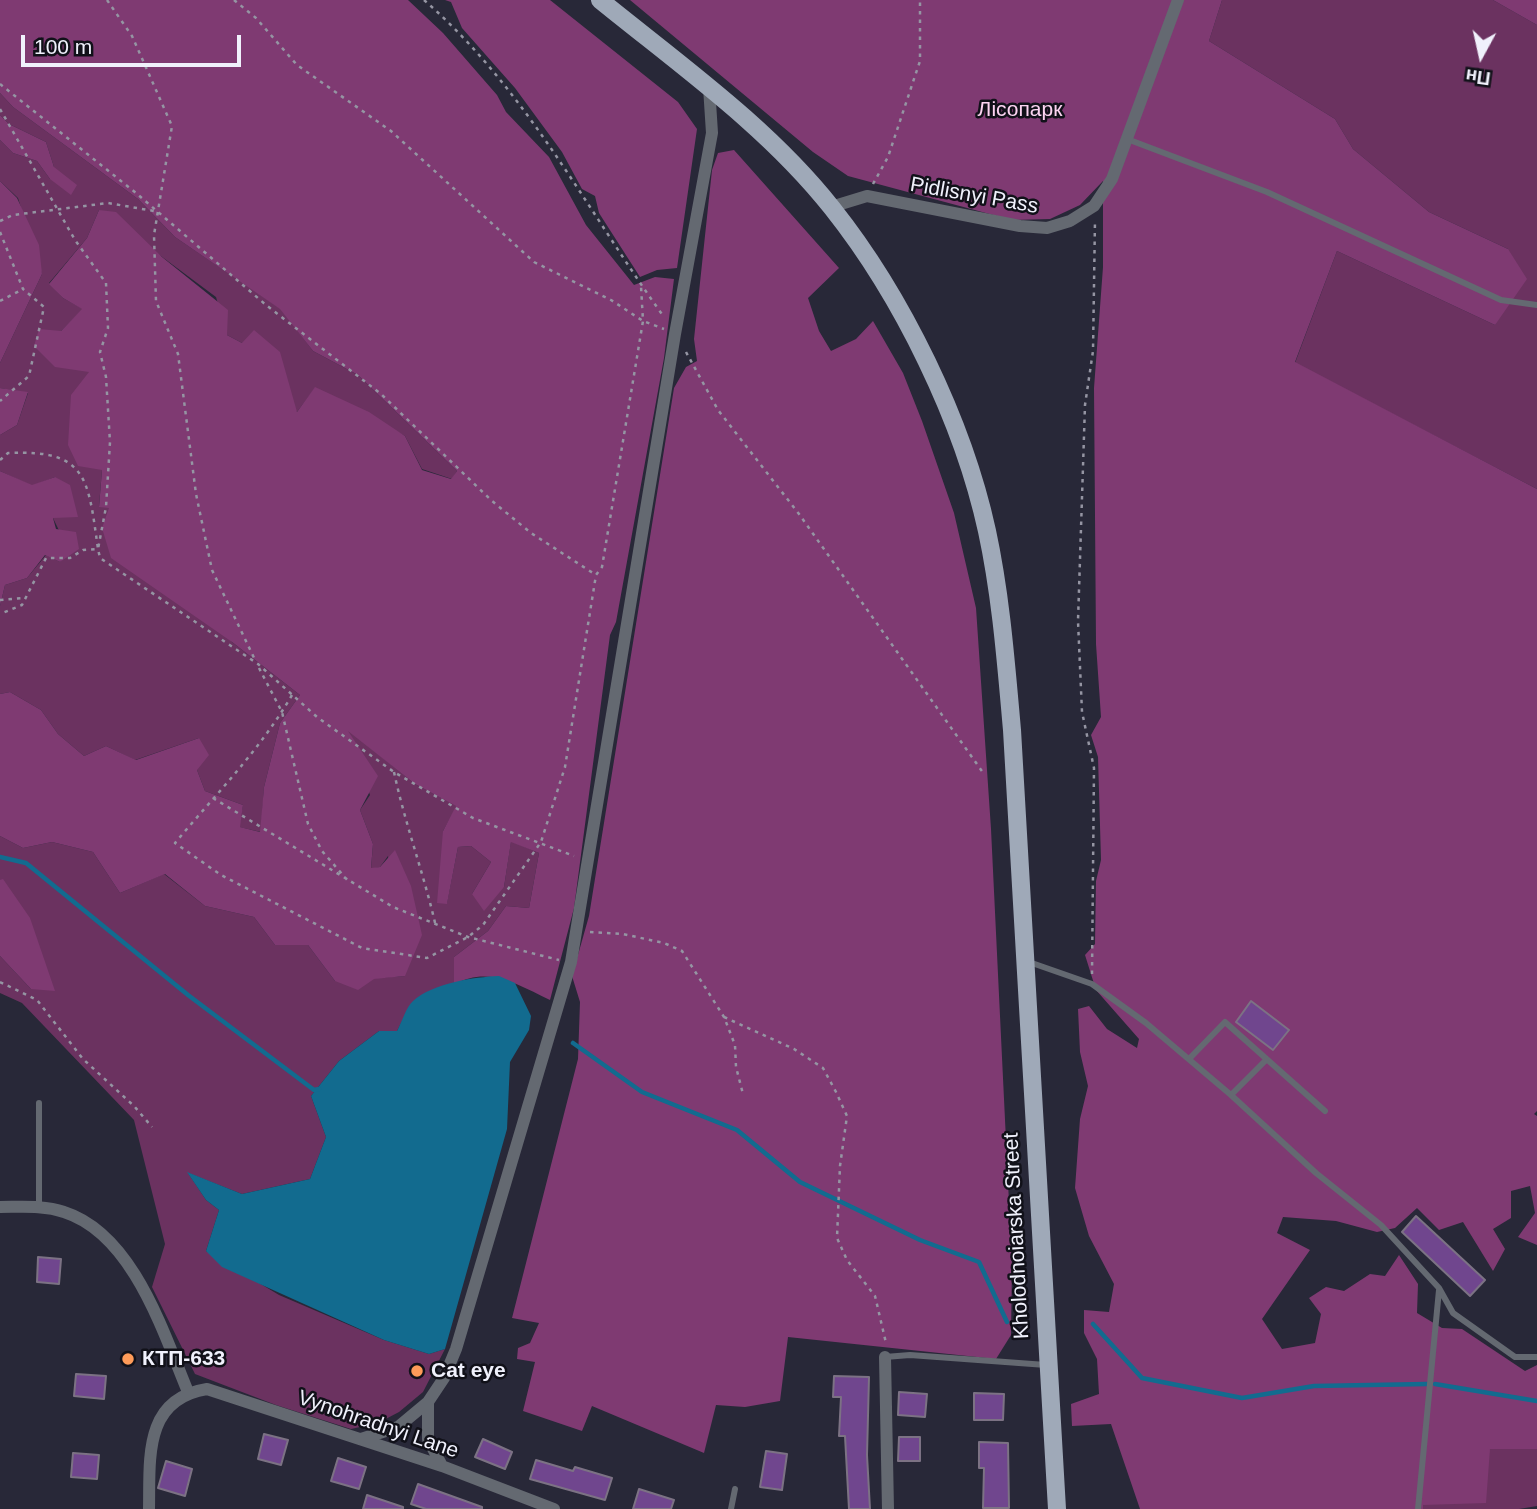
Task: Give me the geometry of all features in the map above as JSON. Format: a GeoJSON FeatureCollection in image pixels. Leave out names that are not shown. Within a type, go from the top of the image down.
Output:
{"type":"FeatureCollection","features":[{"type":"Feature","properties":{"kind":"main road","name":"Kholodnoiarska Street"},"geometry":{"type":"LineString","coordinates":[[600,0],[709,87],[783,156],[831,207],[877,275],[934,379],[961,447],[987,529],[1004,630],[1027,961],[1046,1365],[1057,1509]]}},
{"type":"Feature","properties":{"kind":"street","name":"Pidlisnyi Pass"},"geometry":{"type":"LineString","coordinates":[[831,207],[867,196],[1020,226],[1047,228],[1070,221],[1094,206],[1112,180],[1178,0]]}},
{"type":"Feature","properties":{"kind":"street"},"geometry":{"type":"LineString","coordinates":[[361,1438],[398,1427],[428,1402],[444,1378],[456,1349],[571,962],[675,334],[712,133],[709,87]]}},
{"type":"Feature","properties":{"kind":"street"},"geometry":{"type":"LineString","coordinates":[[0,1207],[62,1211],[85,1220],[119,1254],[148,1296],[188,1392],[172,1403],[159,1419],[151,1440],[149,1509]]}},
{"type":"Feature","properties":{"kind":"street"},"geometry":{"type":"LineString","coordinates":[[885,1357],[888,1509]]}},
{"type":"Feature","properties":{"kind":"street","name":"Vynohradnyi Lane"},"geometry":{"type":"LineString","coordinates":[[188,1392],[207,1389],[225,1393],[442,1466],[554,1509]]}},
{"type":"Feature","properties":{"kind":"street"},"geometry":{"type":"LineString","coordinates":[[428,1402],[428,1439],[442,1466]]}},
{"type":"Feature","properties":{"kind":"lane"},"geometry":{"type":"LineString","coordinates":[[1127,139],[1268,192],[1501,300],[1537,305]]}},
{"type":"Feature","properties":{"kind":"lane"},"geometry":{"type":"LineString","coordinates":[[1027,961],[1092,984],[1189,1059],[1316,1173],[1381,1225],[1439,1288],[1453,1313],[1515,1357],[1537,1357]]}},
{"type":"Feature","properties":{"kind":"lane"},"geometry":{"type":"LineString","coordinates":[[1189,1059],[1224,1022],[1325,1111]]}},
{"type":"Feature","properties":{"kind":"lane"},"geometry":{"type":"LineString","coordinates":[[1231,1094],[1266,1060]]}},
{"type":"Feature","properties":{"kind":"lane"},"geometry":{"type":"LineString","coordinates":[[39,1104],[39,1208]]}},
{"type":"Feature","properties":{"kind":"lane"},"geometry":{"type":"LineString","coordinates":[[1418,1509],[1439,1288]]}},
{"type":"Feature","properties":{"kind":"lane"},"geometry":{"type":"LineString","coordinates":[[885,1357],[910,1355],[1046,1365]]}},
{"type":"Feature","properties":{"kind":"lane"},"geometry":{"type":"LineString","coordinates":[[731,1509],[735,1489]]}},
{"type":"Feature","properties":{"kind":"path"},"geometry":{"type":"LineString","coordinates":[[107,0],[132,36],[172,126],[154,235],[156,301],[178,354],[196,494],[212,570],[282,712],[308,824],[322,851],[349,882]]}},
{"type":"Feature","properties":{"kind":"path"},"geometry":{"type":"LineString","coordinates":[[234,0],[256,18],[297,65],[391,131],[534,262],[611,300],[643,321],[675,334]]}},
{"type":"Feature","properties":{"kind":"path"},"geometry":{"type":"LineString","coordinates":[[424,0],[491,68],[552,145],[641,286],[675,334],[719,410],[799,514],[984,774]]}},
{"type":"Feature","properties":{"kind":"path"},"geometry":{"type":"LineString","coordinates":[[867,196],[888,157],[920,61],[920,0]]}},
{"type":"Feature","properties":{"kind":"path"},"geometry":{"type":"LineString","coordinates":[[0,84],[157,211],[266,305],[381,394],[492,500],[531,533],[596,575]]}},
{"type":"Feature","properties":{"kind":"path"},"geometry":{"type":"LineString","coordinates":[[0,108],[75,240],[106,283],[108,328],[100,352],[106,377],[110,442],[106,507],[97,549]]}},
{"type":"Feature","properties":{"kind":"path"},"geometry":{"type":"LineString","coordinates":[[0,221],[13,215],[107,203],[157,211]]}},
{"type":"Feature","properties":{"kind":"path"},"geometry":{"type":"LineString","coordinates":[[1092,984],[1094,768],[1082,712],[1078,621],[1085,405],[1093,351],[1094,206]]}},
{"type":"Feature","properties":{"kind":"path"},"geometry":{"type":"LineString","coordinates":[[0,232],[23,289],[44,307],[29,376],[0,401]]}},
{"type":"Feature","properties":{"kind":"path"},"geometry":{"type":"LineString","coordinates":[[292,695],[246,762],[175,843],[221,875],[362,948],[427,958],[468,937],[491,914],[541,842],[565,767],[596,575],[602,567],[615,501],[643,321],[641,286]]}},
{"type":"Feature","properties":{"kind":"path"},"geometry":{"type":"LineString","coordinates":[[0,301],[23,289]]}},
{"type":"Feature","properties":{"kind":"path"},"geometry":{"type":"LineString","coordinates":[[0,460],[8,453],[58,455],[82,475],[92,504],[100,558],[258,664],[317,717],[394,772],[473,818],[588,860]]}},
{"type":"Feature","properties":{"kind":"path"},"geometry":{"type":"LineString","coordinates":[[0,614],[22,605],[46,558],[70,558],[83,550],[97,549]]}},
{"type":"Feature","properties":{"kind":"path"},"geometry":{"type":"LineString","coordinates":[[0,600],[13,601],[26,597]]}},
{"type":"Feature","properties":{"kind":"path"},"geometry":{"type":"LineString","coordinates":[[394,772],[405,825],[427,887],[436,927]]}},
{"type":"Feature","properties":{"kind":"path"},"geometry":{"type":"LineString","coordinates":[[213,798],[349,882],[436,927],[571,962]]}},
{"type":"Feature","properties":{"kind":"path"},"geometry":{"type":"LineString","coordinates":[[574,940],[591,932],[623,934],[664,943],[682,951],[724,1017],[735,1045],[736,1067],[743,1094]]}},
{"type":"Feature","properties":{"kind":"path"},"geometry":{"type":"LineString","coordinates":[[0,982],[37,1000],[83,1059],[134,1106],[152,1127]]}},
{"type":"Feature","properties":{"kind":"path"},"geometry":{"type":"LineString","coordinates":[[724,1017],[794,1049],[823,1068],[847,1116],[840,1166],[838,1238],[847,1260],[875,1296],[886,1336],[885,1357]]}},
{"type":"Feature","properties":{"kind":"shaded area"},"geometry":{"type":"Polygon","coordinates":[[[1222,0],[1493,0],[1537,25],[1537,489],[1295,363],[1337,251],[1495,325],[1508,249],[1429,212],[1353,149],[1335,119],[1209,41],[1222,0]]]}},
{"type":"Feature","properties":{"kind":"shaded area"},"geometry":{"type":"Polygon","coordinates":[[[0,93],[13,107],[138,199],[175,237],[281,309],[313,351],[358,375],[457,471],[452,479],[422,469],[405,436],[315,388],[297,412],[242,343],[227,335],[216,297],[99,210],[87,238],[49,283],[63,298],[83,309],[61,331],[90,372],[102,470],[99,506],[109,507],[232,642],[300,695],[280,723],[264,787],[261,832],[239,827],[243,805],[205,791],[197,770],[199,738],[135,760],[106,746],[84,756],[58,734],[41,710],[10,692],[0,694],[0,606],[5,585],[27,578],[46,555],[60,562],[70,553],[53,518],[55,477],[32,486],[0,471],[0,435],[17,425],[28,393],[0,388],[0,363],[42,274],[18,198],[0,181],[0,140],[13,153],[37,161],[50,179],[54,167],[46,142],[9,124],[0,115],[0,93]]]}},
{"type":"Feature","properties":{"kind":"shaded area"},"geometry":{"type":"Polygon","coordinates":[[[346,728],[415,784],[457,806],[443,831],[447,903],[458,847],[471,846],[491,862],[472,894],[504,887],[511,841],[539,853],[529,908],[506,906],[488,931],[454,957],[454,985],[425,994],[413,1005],[397,1031],[379,1031],[339,1061],[311,1096],[326,1137],[310,1179],[242,1194],[188,1173],[206,1200],[219,1210],[206,1251],[279,1295],[384,1340],[429,1354],[445,1349],[423,1392],[399,1412],[378,1423],[351,1429],[276,1405],[195,1374],[152,1287],[165,1244],[134,1120],[22,1003],[0,993],[0,956],[31,989],[3,880],[0,880],[0,836],[23,848],[52,842],[93,852],[120,893],[164,874],[205,906],[254,917],[275,945],[308,945],[335,981],[405,976],[388,856],[380,867],[371,869],[373,844],[360,810],[370,795],[346,728]]]}},
{"type":"Feature","properties":{"kind":"shaded area"},"geometry":{"type":"Polygon","coordinates":[[[1490,1449],[1537,1449],[1537,1506],[1519,1509],[1423,1509],[1423,1505],[1490,1449]]]}},
{"type":"Feature","properties":{"kind":"green space"},"geometry":{"type":"Polygon","coordinates":[[[0,0],[408,0],[443,33],[497,95],[506,112],[549,157],[586,225],[634,285],[655,277],[674,279],[664,358],[616,622],[610,635],[574,908],[550,1000],[515,983],[491,977],[467,979],[454,985],[454,957],[488,931],[506,906],[529,908],[539,853],[511,842],[504,887],[484,911],[472,894],[491,862],[471,846],[458,847],[447,904],[437,903],[443,831],[456,806],[415,784],[348,731],[378,776],[360,810],[373,844],[371,868],[380,867],[395,850],[411,886],[422,935],[405,976],[374,979],[358,990],[335,981],[308,945],[275,945],[254,917],[205,906],[165,874],[120,893],[93,852],[52,842],[23,848],[0,836],[0,694],[10,692],[41,710],[58,734],[84,756],[106,746],[136,760],[199,738],[209,755],[197,770],[205,791],[243,805],[240,827],[260,832],[264,787],[280,723],[300,695],[232,642],[111,558],[102,528],[109,508],[99,507],[102,470],[78,466],[68,445],[71,395],[89,372],[55,367],[34,346],[39,329],[61,331],[82,309],[63,298],[49,284],[87,238],[99,210],[116,212],[162,257],[228,310],[227,335],[242,343],[254,330],[280,352],[297,412],[315,387],[369,412],[405,436],[422,470],[451,479],[457,471],[358,375],[313,351],[280,309],[175,237],[138,199],[13,107],[0,93],[0,0]]]}},
{"type":"Feature","properties":{"kind":"green space"},"geometry":{"type":"Polygon","coordinates":[[[445,0],[550,0],[678,102],[697,129],[677,268],[657,270],[640,277],[599,213],[595,196],[582,189],[562,152],[515,88],[462,28],[451,2],[445,0]]]}},
{"type":"Feature","properties":{"kind":"green space","name":"Лісопарк"},"geometry":{"type":"Polygon","coordinates":[[[630,0],[1222,0],[1209,41],[1335,119],[1353,149],[1429,212],[1508,249],[1527,279],[1495,325],[1337,251],[1295,362],[1537,489],[1537,1111],[1534,1114],[1537,1116],[1537,1245],[1518,1237],[1535,1213],[1530,1186],[1511,1191],[1511,1218],[1493,1229],[1505,1249],[1493,1271],[1463,1222],[1439,1230],[1417,1208],[1395,1228],[1377,1232],[1336,1221],[1283,1217],[1277,1233],[1310,1250],[1262,1319],[1282,1349],[1315,1343],[1321,1314],[1309,1298],[1326,1287],[1344,1291],[1370,1274],[1385,1276],[1399,1255],[1418,1284],[1417,1313],[1442,1328],[1462,1329],[1525,1371],[1537,1365],[1537,1449],[1490,1449],[1486,1503],[1423,1505],[1423,1509],[1140,1509],[1111,1424],[1072,1426],[1071,1404],[1099,1394],[1097,1359],[1084,1333],[1084,1310],[1109,1312],[1114,1284],[1089,1236],[1075,1188],[1080,1119],[1088,1086],[1080,1052],[1078,1009],[1089,1006],[1107,1029],[1137,1048],[1139,1039],[1096,990],[1085,955],[1095,944],[1096,881],[1101,860],[1098,757],[1091,735],[1101,717],[1096,644],[1094,388],[1103,267],[1103,181],[1080,205],[1050,219],[1012,220],[848,176],[813,152],[630,0]]]}},
{"type":"Feature","properties":{"kind":"green space"},"geometry":{"type":"Polygon","coordinates":[[[1493,0],[1537,0],[1537,25],[1493,0]]]}},
{"type":"Feature","properties":{"kind":"green space"},"geometry":{"type":"Polygon","coordinates":[[[0,115],[9,124],[46,142],[54,167],[77,185],[71,195],[50,179],[37,161],[13,153],[0,140],[0,115]]]}},
{"type":"Feature","properties":{"kind":"green space"},"geometry":{"type":"Polygon","coordinates":[[[734,150],[839,268],[808,298],[819,331],[831,351],[856,339],[873,321],[903,373],[954,513],[976,608],[991,829],[1012,1265],[1011,1335],[996,1359],[788,1337],[780,1401],[745,1407],[716,1405],[704,1453],[592,1406],[582,1431],[523,1411],[535,1362],[517,1359],[518,1348],[530,1343],[539,1323],[512,1318],[578,1059],[580,1002],[572,976],[589,916],[674,388],[686,367],[697,361],[694,339],[712,170],[718,153],[734,150]]]}},
{"type":"Feature","properties":{"kind":"green space"},"geometry":{"type":"Polygon","coordinates":[[[0,181],[17,198],[39,245],[42,274],[0,363],[0,181]]]}},
{"type":"Feature","properties":{"kind":"green space"},"geometry":{"type":"Polygon","coordinates":[[[0,388],[28,392],[17,425],[0,435],[0,388]]]}},
{"type":"Feature","properties":{"kind":"green space"},"geometry":{"type":"Polygon","coordinates":[[[0,471],[32,485],[55,477],[70,485],[78,517],[53,518],[56,529],[76,532],[79,549],[60,562],[45,555],[27,578],[5,585],[0,606],[0,471]]]}},
{"type":"Feature","properties":{"kind":"green space"},"geometry":{"type":"Polygon","coordinates":[[[3,879],[30,918],[55,991],[31,989],[0,956],[0,880],[3,879]]]}},
{"type":"Feature","properties":{"kind":"water"},"geometry":{"type":"Polygon","coordinates":[[[499,976],[515,983],[531,1016],[529,1030],[510,1062],[507,1129],[445,1349],[429,1354],[384,1340],[222,1267],[206,1251],[219,1210],[206,1200],[187,1172],[242,1194],[310,1179],[326,1137],[311,1096],[339,1061],[379,1031],[397,1031],[408,1007],[421,995],[454,982],[499,976]]]}},
{"type":"Feature","properties":{"kind":"building"},"geometry":{"type":"Polygon","coordinates":[[[1251,1001],[1289,1030],[1273,1050],[1236,1022],[1251,1001]]]}},
{"type":"Feature","properties":{"kind":"building"},"geometry":{"type":"Polygon","coordinates":[[[1416,1216],[1485,1280],[1470,1296],[1402,1232],[1416,1216]]]}},
{"type":"Feature","properties":{"kind":"building"},"geometry":{"type":"Polygon","coordinates":[[[38,1257],[61,1259],[59,1284],[37,1282],[38,1257]]]}},
{"type":"Feature","properties":{"kind":"building"},"geometry":{"type":"Polygon","coordinates":[[[76,1374],[106,1376],[104,1399],[74,1396],[76,1374]]]}},
{"type":"Feature","properties":{"kind":"building"},"geometry":{"type":"Polygon","coordinates":[[[834,1376],[869,1377],[867,1455],[870,1509],[849,1509],[845,1436],[839,1436],[841,1397],[833,1397],[834,1376]]]}},
{"type":"Feature","properties":{"kind":"building"},"geometry":{"type":"Polygon","coordinates":[[[899,1392],[927,1394],[925,1417],[898,1415],[899,1392]]]}},
{"type":"Feature","properties":{"kind":"building"},"geometry":{"type":"Polygon","coordinates":[[[974,1393],[1004,1394],[1003,1420],[974,1420],[974,1393]]]}},
{"type":"Feature","properties":{"kind":"building"},"geometry":{"type":"Polygon","coordinates":[[[264,1434],[288,1440],[281,1465],[258,1459],[264,1434]]]}},
{"type":"Feature","properties":{"kind":"building"},"geometry":{"type":"Polygon","coordinates":[[[899,1437],[920,1437],[920,1461],[898,1461],[899,1437]]]}},
{"type":"Feature","properties":{"kind":"building"},"geometry":{"type":"Polygon","coordinates":[[[483,1439],[512,1452],[505,1469],[475,1457],[483,1439]]]}},
{"type":"Feature","properties":{"kind":"building"},"geometry":{"type":"Polygon","coordinates":[[[979,1442],[1008,1443],[1009,1508],[983,1508],[984,1468],[979,1468],[979,1442]]]}},
{"type":"Feature","properties":{"kind":"building"},"geometry":{"type":"Polygon","coordinates":[[[766,1451],[787,1454],[782,1490],[760,1487],[766,1451]]]}},
{"type":"Feature","properties":{"kind":"building"},"geometry":{"type":"Polygon","coordinates":[[[73,1453],[99,1455],[97,1479],[71,1477],[73,1453]]]}},
{"type":"Feature","properties":{"kind":"building"},"geometry":{"type":"Polygon","coordinates":[[[338,1458],[366,1467],[359,1489],[331,1481],[338,1458]]]}},
{"type":"Feature","properties":{"kind":"building"},"geometry":{"type":"Polygon","coordinates":[[[536,1460],[573,1471],[575,1467],[612,1478],[605,1500],[530,1479],[536,1460]]]}},
{"type":"Feature","properties":{"kind":"building"},"geometry":{"type":"Polygon","coordinates":[[[166,1461],[192,1469],[185,1496],[158,1488],[166,1461]]]}},
{"type":"Feature","properties":{"kind":"building"},"geometry":{"type":"Polygon","coordinates":[[[418,1484],[482,1509],[426,1509],[411,1504],[418,1484]]]}},
{"type":"Feature","properties":{"kind":"building"},"geometry":{"type":"Polygon","coordinates":[[[639,1489],[674,1500],[671,1509],[633,1509],[639,1489]]]}},
{"type":"Feature","properties":{"kind":"building"},"geometry":{"type":"Polygon","coordinates":[[[367,1495],[403,1507],[403,1509],[363,1509],[367,1495]]]}},
{"type":"Feature","properties":{"kind":"waterway"},"geometry":{"type":"LineString","coordinates":[[0,857],[26,863],[188,995],[314,1090],[319,1089]]}},
{"type":"Feature","properties":{"kind":"waterway"},"geometry":{"type":"LineString","coordinates":[[573,1043],[642,1092],[737,1130],[800,1182],[920,1240],[979,1262],[1007,1322]]}},
{"type":"Feature","properties":{"kind":"waterway"},"geometry":{"type":"LineString","coordinates":[[1093,1324],[1142,1378],[1242,1398],[1314,1386],[1427,1384]]}},
{"type":"Feature","properties":{"kind":"waterway"},"geometry":{"type":"LineString","coordinates":[[1435,1384],[1537,1401]]}},
{"type":"Feature","properties":{"kind":"place","name":"КТП-633"},"geometry":{"type":"Point","coordinates":[128,1359]}},
{"type":"Feature","properties":{"kind":"place","name":"Cat eye"},"geometry":{"type":"Point","coordinates":[417,1371]}}]}
